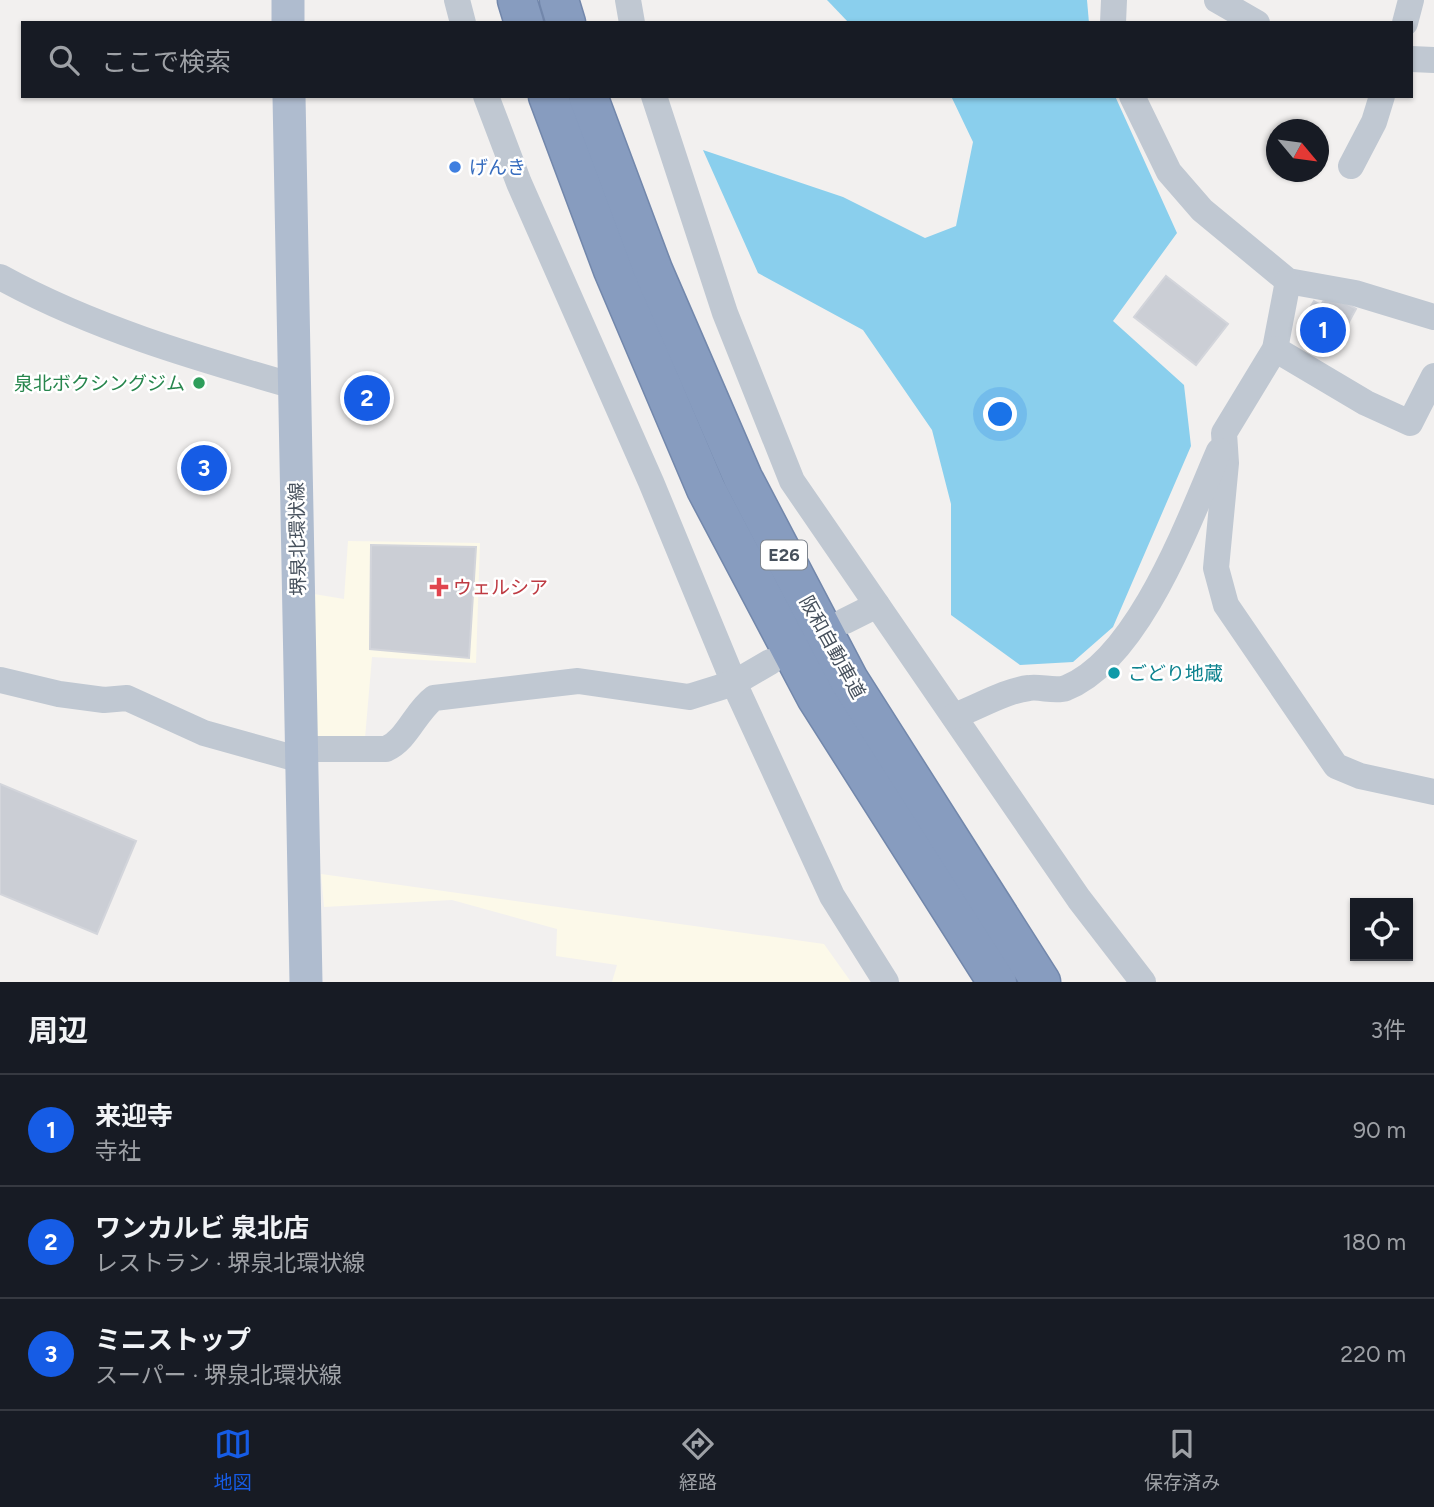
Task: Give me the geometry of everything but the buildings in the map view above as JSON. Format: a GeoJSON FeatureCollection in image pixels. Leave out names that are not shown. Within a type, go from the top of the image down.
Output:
{"type":"FeatureCollection","features":[{"type":"Feature","properties":{"kind":"highway"},"geometry":{"type":"LineString","coordinates":[[517,0],[523,21]]}},
{"type":"Feature","properties":{"kind":"highway"},"geometry":{"type":"LineString","coordinates":[[559,0],[565,21]]}},
{"type":"Feature","properties":{"kind":"highway","name":"阪和自動車道"},"geometry":{"type":"LineString","coordinates":[[549,98],[613,270],[706,489],[816,697],[997,982]]}},
{"type":"Feature","properties":{"kind":"highway","name":"阪和自動車道"},"geometry":{"type":"LineString","coordinates":[[589,98],[653,270],[743,478],[849,680],[1041,982]]}},
{"type":"Feature","properties":{"kind":"main road"},"geometry":{"type":"LineString","coordinates":[[288,0],[288,21]]}},
{"type":"Feature","properties":{"kind":"main road","name":"堺泉北環状線"},"geometry":{"type":"LineString","coordinates":[[289,98],[306,982]]}},
{"type":"Feature","properties":{"kind":"street"},"geometry":{"type":"LineString","coordinates":[[457,0],[462,21]]}},
{"type":"Feature","properties":{"kind":"street"},"geometry":{"type":"LineString","coordinates":[[628,0],[632,21]]}},
{"type":"Feature","properties":{"kind":"street"},"geometry":{"type":"LineString","coordinates":[[1113,21],[1114,0]]}},
{"type":"Feature","properties":{"kind":"street"},"geometry":{"type":"LineString","coordinates":[[1217,0],[1254,21]]}},
{"type":"Feature","properties":{"kind":"street"},"geometry":{"type":"LineString","coordinates":[[1406,21],[1411,0]]}},
{"type":"Feature","properties":{"kind":"street"},"geometry":{"type":"LineString","coordinates":[[1413,60],[1434,60]]}},
{"type":"Feature","properties":{"kind":"street"},"geometry":{"type":"LineString","coordinates":[[487,98],[519,183],[651,482],[734,684],[832,896],[886,982]]}},
{"type":"Feature","properties":{"kind":"street"},"geometry":{"type":"LineString","coordinates":[[1133,98],[1170,172],[1202,210],[1288,281],[1355,293],[1434,317]]}},
{"type":"Feature","properties":{"kind":"street"},"geometry":{"type":"LineString","coordinates":[[1351,166],[1374,122],[1381,98]]}},
{"type":"Feature","properties":{"kind":"street"},"geometry":{"type":"LineString","coordinates":[[657,106],[725,313],[792,481],[1079,900],[1143,982]]}},
{"type":"Feature","properties":{"kind":"street"},"geometry":{"type":"LineString","coordinates":[[0,277],[92,322],[178,353],[294,386]]}},
{"type":"Feature","properties":{"kind":"street"},"geometry":{"type":"LineString","coordinates":[[1288,281],[1275,349],[1224,433],[1226,463],[1216,568],[1226,605],[1336,766],[1360,776],[1434,792]]}},
{"type":"Feature","properties":{"kind":"street"},"geometry":{"type":"LineString","coordinates":[[1275,349],[1366,403],[1410,423],[1434,376]]}},
{"type":"Feature","properties":{"kind":"street"},"geometry":{"type":"LineString","coordinates":[[954,716],[1028,688],[1064,689],[1096,671],[1127,638],[1177,548],[1224,440]]}},
{"type":"Feature","properties":{"kind":"street"},"geometry":{"type":"LineString","coordinates":[[845,621],[877,604]]}},
{"type":"Feature","properties":{"kind":"street"},"geometry":{"type":"LineString","coordinates":[[0,680],[81,697],[127,698],[204,733],[301,754],[386,749],[394,746],[425,705],[434,698],[578,681],[689,697],[734,684],[771,662]]}},
{"type":"Feature","properties":{"kind":"shaded area"},"geometry":{"type":"Polygon","coordinates":[[[348,541],[480,543],[476,663],[372,657],[365,738],[315,737],[314,594],[344,599],[348,541]]]}},
{"type":"Feature","properties":{"kind":"shaded area"},"geometry":{"type":"Polygon","coordinates":[[[321,874],[824,944],[851,982],[612,982],[617,965],[556,956],[557,929],[452,900],[324,907],[321,874]]]}},
{"type":"Feature","properties":{"kind":"water"},"geometry":{"type":"Polygon","coordinates":[[[827,0],[1087,0],[1089,21],[847,21],[827,0]]]}},
{"type":"Feature","properties":{"kind":"water"},"geometry":{"type":"Polygon","coordinates":[[[952,98],[1116,98],[1177,233],[1113,321],[1184,385],[1191,446],[1113,627],[1073,662],[1020,665],[951,615],[951,504],[932,430],[863,330],[758,273],[703,150],[843,197],[925,238],[956,226],[973,142],[952,98]]]}},
{"type":"Feature","properties":{"kind":"place","name":"げんき"},"geometry":{"type":"Point","coordinates":[455,167]}},
{"type":"Feature","properties":{"kind":"place","name":"来迎寺"},"geometry":{"type":"Point","coordinates":[1323,330]}},
{"type":"Feature","properties":{"kind":"place","name":"泉北ボクシングジム"},"geometry":{"type":"Point","coordinates":[199,383]}},
{"type":"Feature","properties":{"kind":"place","name":"ワンカルビ 泉北店"},"geometry":{"type":"Point","coordinates":[367,398]}},
{"type":"Feature","properties":{"kind":"place","name":"ミニストップ"},"geometry":{"type":"Point","coordinates":[204,468]}},
{"type":"Feature","properties":{"kind":"place","name":"ウェルシア"},"geometry":{"type":"Point","coordinates":[439,587]}},
{"type":"Feature","properties":{"kind":"place","name":"ごどり地蔵"},"geometry":{"type":"Point","coordinates":[1114,673]}}]}
